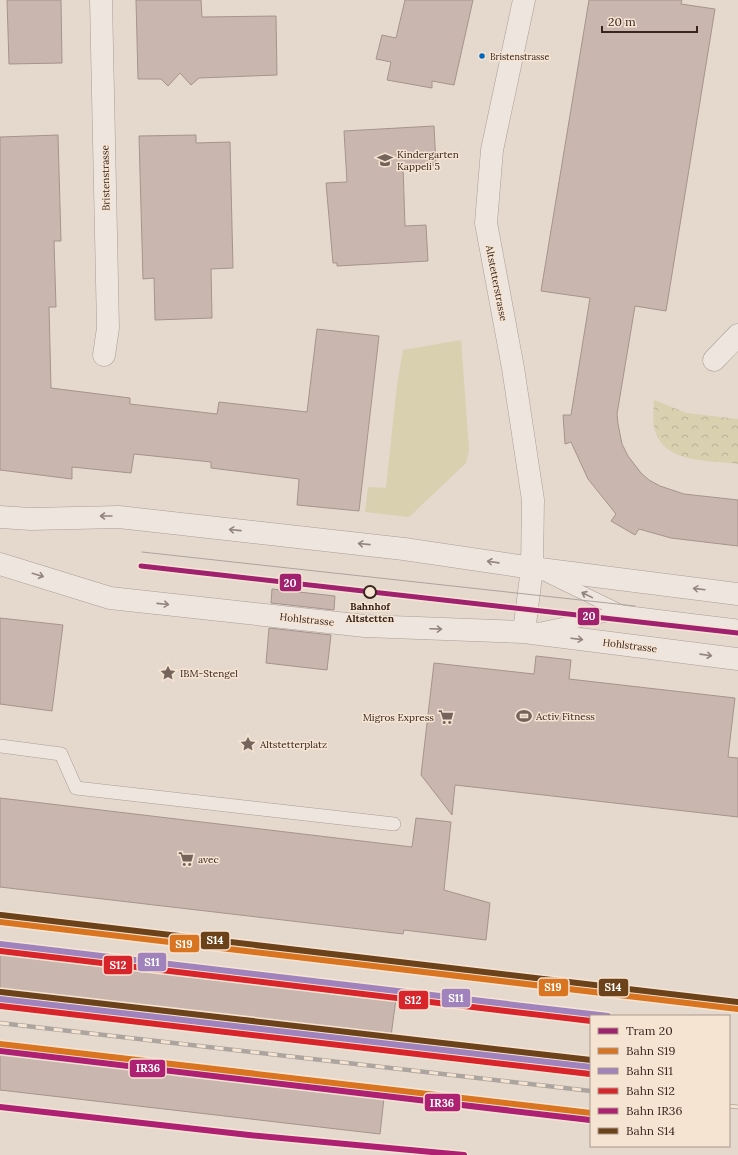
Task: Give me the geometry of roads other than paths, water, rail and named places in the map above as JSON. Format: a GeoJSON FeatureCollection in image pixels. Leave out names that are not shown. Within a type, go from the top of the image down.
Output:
{"type":"FeatureCollection","features":[{"type":"Feature","properties":{"kind":"street","name":"Bristenstrasse"},"geometry":{"type":"LineString","coordinates":[[101,0],[108,328],[104,356]]}},
{"type":"Feature","properties":{"kind":"street","name":"Altstetterstrasse"},"geometry":{"type":"LineString","coordinates":[[524,0],[492,150],[486,223],[513,368],[532,493],[532,568],[524,632]]}},
{"type":"Feature","properties":{"kind":"street"},"geometry":{"type":"LineString","coordinates":[[714,360],[738,335]]}},
{"type":"Feature","properties":{"kind":"street"},"geometry":{"type":"LineString","coordinates":[[0,517],[31,519],[119,516],[404,549],[532,568],[738,594]]}},
{"type":"Feature","properties":{"kind":"street","name":"Hohlstrasse"},"geometry":{"type":"LineString","coordinates":[[0,564],[110,598],[365,626],[524,632],[738,659]]}},
{"type":"Feature","properties":{"kind":"lane"},"geometry":{"type":"LineString","coordinates":[[532,568],[622,612]]}},
{"type":"Feature","properties":{"kind":"lane"},"geometry":{"type":"LineString","coordinates":[[524,632],[622,612],[738,626]]}},
{"type":"Feature","properties":{"kind":"lane"},"geometry":{"type":"LineString","coordinates":[[0,746],[61,754],[76,788],[394,824]]}},
{"type":"Feature","properties":{"kind":"tram line"},"geometry":{"type":"LineString","coordinates":[[142,552],[635,606]]}},
{"type":"Feature","properties":{"kind":"tram line","name":"20"},"geometry":{"type":"LineString","coordinates":[[141,566],[738,633]]}},
{"type":"Feature","properties":{"kind":"railway"},"geometry":{"type":"LineString","coordinates":[[0,1023],[590,1091]]}},
{"type":"Feature","properties":{"kind":"railway"},"geometry":{"type":"LineString","coordinates":[[730,1106],[738,1107]]}},
{"type":"Feature","properties":{"kind":"rail line","name":"S14"},"geometry":{"type":"LineString","coordinates":[[1,915],[738,1002]]}},
{"type":"Feature","properties":{"kind":"rail line","name":"S19"},"geometry":{"type":"LineString","coordinates":[[0,922],[738,1009]]}},
{"type":"Feature","properties":{"kind":"rail line","name":"S11"},"geometry":{"type":"LineString","coordinates":[[0,944],[600,1015]]}},
{"type":"Feature","properties":{"kind":"rail line","name":"S12"},"geometry":{"type":"LineString","coordinates":[[0,951],[590,1021]]}},
{"type":"Feature","properties":{"kind":"rail line","name":"S14"},"geometry":{"type":"LineString","coordinates":[[1,992],[590,1060]]}},
{"type":"Feature","properties":{"kind":"rail line","name":"S11"},"geometry":{"type":"LineString","coordinates":[[0,999],[590,1067]]}},
{"type":"Feature","properties":{"kind":"rail line","name":"S12"},"geometry":{"type":"LineString","coordinates":[[0,1006],[590,1074]]}},
{"type":"Feature","properties":{"kind":"rail line","name":"S19"},"geometry":{"type":"LineString","coordinates":[[0,1044],[590,1113]]}},
{"type":"Feature","properties":{"kind":"rail line","name":"IR36"},"geometry":{"type":"LineString","coordinates":[[0,1051],[590,1120]]}},
{"type":"Feature","properties":{"kind":"rail line","name":"IR36"},"geometry":{"type":"LineString","coordinates":[[0,1107],[249,1135],[464,1155]]}},
{"type":"Feature","properties":{"kind":"place","name":"Bristenstrasse"},"geometry":{"type":"Point","coordinates":[482,56]}},
{"type":"Feature","properties":{"kind":"place","name":"Kindergarten Kappeli 5"},"geometry":{"type":"Point","coordinates":[385,160]}},
{"type":"Feature","properties":{"kind":"place","name":"Bahnhof Altstetten"},"geometry":{"type":"Point","coordinates":[370,592]}},
{"type":"Feature","properties":{"kind":"place","name":"IBM-Stengel"},"geometry":{"type":"Point","coordinates":[168,673]}},
{"type":"Feature","properties":{"kind":"place","name":"Activ Fitness"},"geometry":{"type":"Point","coordinates":[524,716]}},
{"type":"Feature","properties":{"kind":"place","name":"Migros Express"},"geometry":{"type":"Point","coordinates":[446,717]}},
{"type":"Feature","properties":{"kind":"place","name":"Altstetterplatz"},"geometry":{"type":"Point","coordinates":[248,744]}},
{"type":"Feature","properties":{"kind":"place","name":"avec"},"geometry":{"type":"Point","coordinates":[186,859]}}]}
